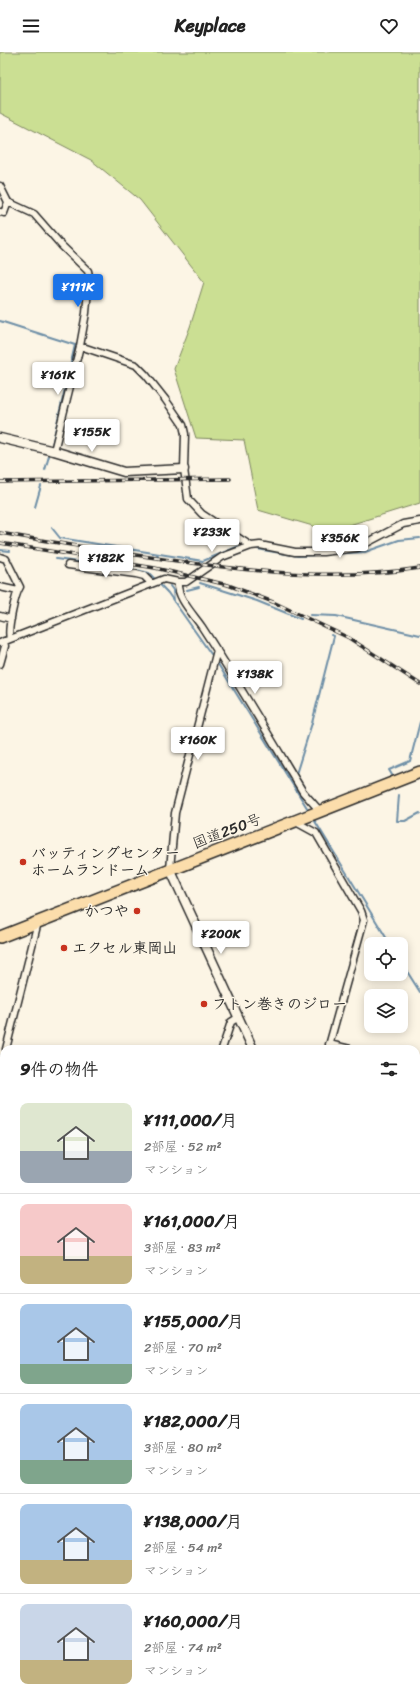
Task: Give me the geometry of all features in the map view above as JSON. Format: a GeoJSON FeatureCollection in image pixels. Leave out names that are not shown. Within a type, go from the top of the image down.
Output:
{"type":"FeatureCollection","features":[{"type":"Feature","properties":{"kind":"highway","name":"国道250号"},"geometry":{"type":"LineString","coordinates":[[0,937],[420,772]]}},
{"type":"Feature","properties":{"kind":"street"},"geometry":{"type":"LineString","coordinates":[[0,186],[8,202],[34,214],[62,246],[88,270],[89,276],[86,313],[80,346],[54,451]]}},
{"type":"Feature","properties":{"kind":"street"},"geometry":{"type":"LineString","coordinates":[[0,212],[4,213],[8,202]]}},
{"type":"Feature","properties":{"kind":"street"},"geometry":{"type":"LineString","coordinates":[[80,346],[136,365],[146,375],[165,398],[182,425],[186,448],[184,469],[188,499],[195,508],[210,521],[251,546]]}},
{"type":"Feature","properties":{"kind":"street"},"geometry":{"type":"LineString","coordinates":[[0,438],[54,451],[124,472],[184,469]]}},
{"type":"Feature","properties":{"kind":"street"},"geometry":{"type":"LineString","coordinates":[[5,641],[164,579],[186,582],[222,557],[251,546],[260,545],[295,552],[323,552],[357,548],[403,524],[420,521]]}},
{"type":"Feature","properties":{"kind":"street"},"geometry":{"type":"LineString","coordinates":[[0,557],[6,559],[20,587],[11,619],[9,635],[5,641],[0,664]]}},
{"type":"Feature","properties":{"kind":"street"},"geometry":{"type":"LineString","coordinates":[[68,565],[136,574],[144,576],[152,583]]}},
{"type":"Feature","properties":{"kind":"street"},"geometry":{"type":"LineString","coordinates":[[178,582],[182,599],[217,650],[315,813]]}},
{"type":"Feature","properties":{"kind":"street"},"geometry":{"type":"LineString","coordinates":[[0,586],[18,591]]}},
{"type":"Feature","properties":{"kind":"street"},"geometry":{"type":"LineString","coordinates":[[0,616],[11,619]]}},
{"type":"Feature","properties":{"kind":"street"},"geometry":{"type":"LineString","coordinates":[[217,650],[175,813],[170,869],[251,1045]]}},
{"type":"Feature","properties":{"kind":"street"},"geometry":{"type":"LineString","coordinates":[[293,821],[302,824],[316,833],[361,911],[364,920],[329,1045]]}},
{"type":"Feature","properties":{"kind":"street"},"geometry":{"type":"LineString","coordinates":[[7,1045],[38,922]]}},
{"type":"Feature","properties":{"kind":"street"},"geometry":{"type":"LineString","coordinates":[[223,1045],[231,1022],[238,1017]]}},
{"type":"Feature","properties":{"kind":"green space"},"geometry":{"type":"Polygon","coordinates":[[[0,52],[420,52],[420,503],[330,531],[258,510],[244,440],[196,438],[174,369],[190,327],[204,282],[140,200],[91,160],[0,113],[0,52]]]}},
{"type":"Feature","properties":{"kind":"waterway"},"geometry":{"type":"LineString","coordinates":[[0,321],[75,345],[52,445]]}},
{"type":"Feature","properties":{"kind":"waterway"},"geometry":{"type":"LineString","coordinates":[[45,470],[49,456]]}},
{"type":"Feature","properties":{"kind":"waterway"},"geometry":{"type":"LineString","coordinates":[[35,507],[41,486]]}},
{"type":"Feature","properties":{"kind":"waterway"},"geometry":{"type":"LineString","coordinates":[[52,528],[60,538],[203,561],[239,546]]}},
{"type":"Feature","properties":{"kind":"waterway"},"geometry":{"type":"LineString","coordinates":[[331,554],[365,552],[399,540],[420,538]]}},
{"type":"Feature","properties":{"kind":"waterway"},"geometry":{"type":"LineString","coordinates":[[257,549],[298,556],[315,555]]}},
{"type":"Feature","properties":{"kind":"waterway"},"geometry":{"type":"LineString","coordinates":[[0,550],[10,551]]}},
{"type":"Feature","properties":{"kind":"waterway"},"geometry":{"type":"LineString","coordinates":[[157,554],[159,559]]}},
{"type":"Feature","properties":{"kind":"waterway"},"geometry":{"type":"LineString","coordinates":[[56,559],[149,573],[168,593],[211,654]]}},
{"type":"Feature","properties":{"kind":"waterway"},"geometry":{"type":"LineString","coordinates":[[200,583],[257,601],[301,619]]}},
{"type":"Feature","properties":{"kind":"waterway"},"geometry":{"type":"LineString","coordinates":[[170,586],[173,590],[174,602]]}},
{"type":"Feature","properties":{"kind":"waterway"},"geometry":{"type":"LineString","coordinates":[[187,590],[199,587]]}},
{"type":"Feature","properties":{"kind":"waterway"},"geometry":{"type":"LineString","coordinates":[[310,615],[336,616],[420,635]]}},
{"type":"Feature","properties":{"kind":"waterway"},"geometry":{"type":"LineString","coordinates":[[307,793],[296,774],[312,723],[334,636],[331,635]]}},
{"type":"Feature","properties":{"kind":"waterway"},"geometry":{"type":"LineString","coordinates":[[218,664],[309,811]]}},
{"type":"Feature","properties":{"kind":"waterway"},"geometry":{"type":"LineString","coordinates":[[392,775],[389,770],[410,761],[420,722]]}},
{"type":"Feature","properties":{"kind":"waterway"},"geometry":{"type":"LineString","coordinates":[[399,795],[397,821],[405,821],[420,813]]}},
{"type":"Feature","properties":{"kind":"waterway"},"geometry":{"type":"LineString","coordinates":[[313,818],[386,937]]}},
{"type":"Feature","properties":{"kind":"waterway"},"geometry":{"type":"LineString","coordinates":[[408,973],[420,992]]}},
{"type":"Feature","properties":{"kind":"railway"},"geometry":{"type":"LineString","coordinates":[[0,482],[230,479]]}},
{"type":"Feature","properties":{"kind":"railway"},"geometry":{"type":"LineString","coordinates":[[0,533],[149,557],[264,571],[358,574],[420,568]]}},
{"type":"Feature","properties":{"kind":"railway"},"geometry":{"type":"LineString","coordinates":[[0,543],[155,568],[228,585],[273,602],[349,638],[420,684]]}},
{"type":"Feature","properties":{"kind":"place","name":"バッティングセンター ホームランドーム"},"geometry":{"type":"Point","coordinates":[23,862]}},
{"type":"Feature","properties":{"kind":"place","name":"かつや"},"geometry":{"type":"Point","coordinates":[137,911]}},
{"type":"Feature","properties":{"kind":"place","name":"エクセル東岡山"},"geometry":{"type":"Point","coordinates":[64,948]}},
{"type":"Feature","properties":{"kind":"place","name":"フトン巻きのジロー"},"geometry":{"type":"Point","coordinates":[204,1004]}}]}
